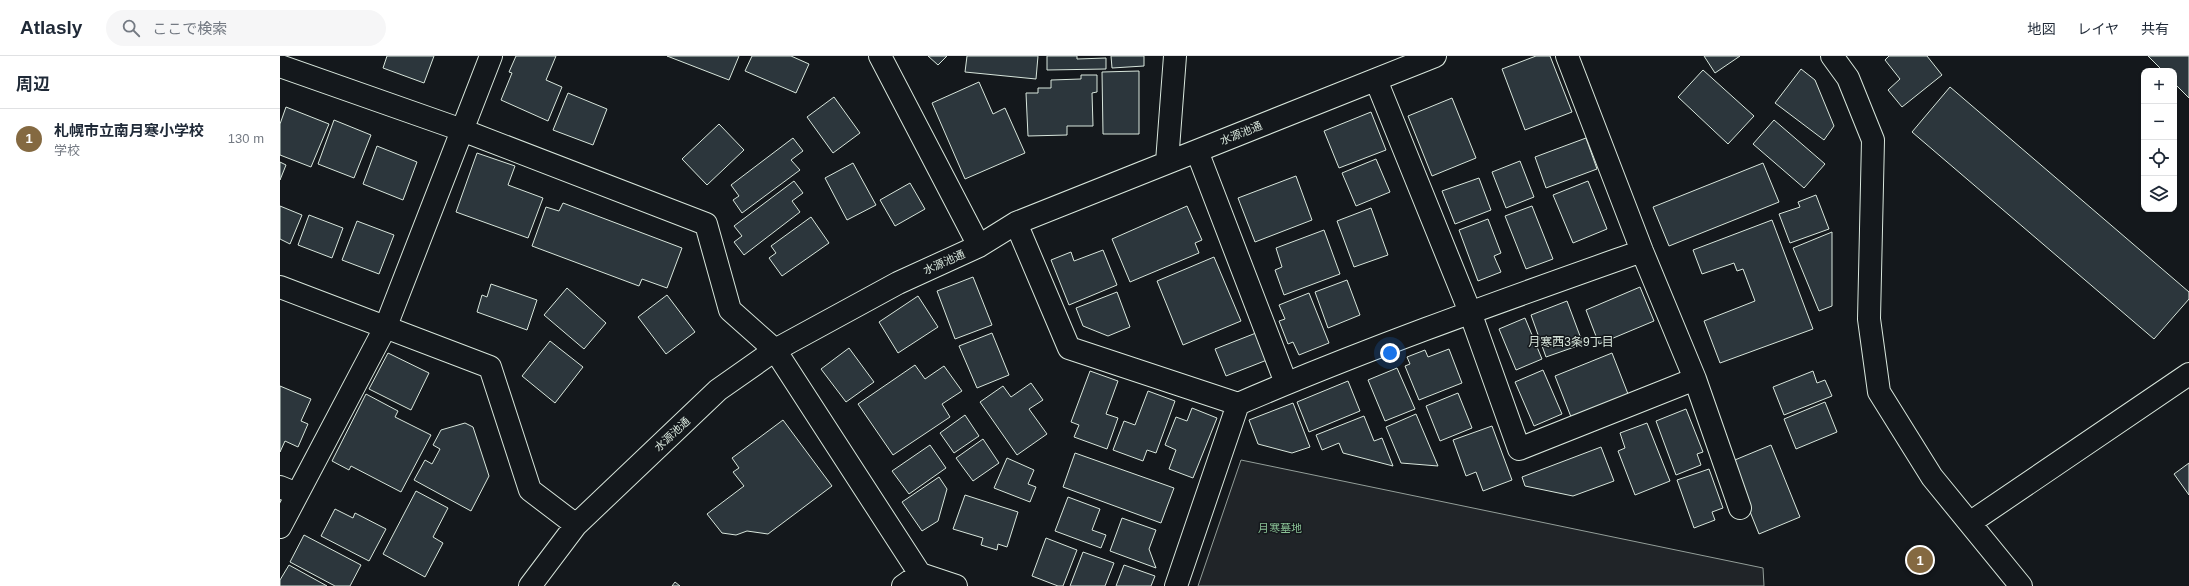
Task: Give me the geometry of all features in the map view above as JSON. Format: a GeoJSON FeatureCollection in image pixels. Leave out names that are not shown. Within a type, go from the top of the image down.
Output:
{"type":"FeatureCollection","features":[{"type":"Feature","properties":{"kind":"street"},"geometry":{"type":"LineString","coordinates":[[280,527],[289,491],[386,326],[491,56]]}},
{"type":"Feature","properties":{"kind":"street"},"geometry":{"type":"LineString","coordinates":[[880,56],[979,246]]}},
{"type":"Feature","properties":{"kind":"street"},"geometry":{"type":"LineString","coordinates":[[1167,162],[1175,56]]}},
{"type":"Feature","properties":{"kind":"street","name":"水源池通"},"geometry":{"type":"LineString","coordinates":[[530,586],[576,524],[718,390],[775,350],[898,283],[979,246],[1016,223],[1435,56]]}},
{"type":"Feature","properties":{"kind":"street"},"geometry":{"type":"LineString","coordinates":[[1567,56],[1642,251],[1695,379],[1740,508]]}},
{"type":"Feature","properties":{"kind":"street"},"geometry":{"type":"LineString","coordinates":[[1832,56],[1848,78],[1873,140],[1870,320],[1879,392],[1932,477],[2021,586]]}},
{"type":"Feature","properties":{"kind":"street"},"geometry":{"type":"LineString","coordinates":[[280,66],[462,130],[706,224],[730,310],[775,350],[911,580],[956,586]]}},
{"type":"Feature","properties":{"kind":"street"},"geometry":{"type":"LineString","coordinates":[[1376,80],[1470,312],[1519,449],[1695,379]]}},
{"type":"Feature","properties":{"kind":"street"},"geometry":{"type":"LineString","coordinates":[[1197,151],[1286,383]]}},
{"type":"Feature","properties":{"kind":"street"},"geometry":{"type":"LineString","coordinates":[[1016,223],[1069,348],[1238,404],[1286,383],[1470,312],[1642,251]]}},
{"type":"Feature","properties":{"kind":"street"},"geometry":{"type":"LineString","coordinates":[[280,287],[386,326],[490,367],[530,490],[576,524]]}},
{"type":"Feature","properties":{"kind":"street"},"geometry":{"type":"LineString","coordinates":[[1970,522],[2189,374]]}},
{"type":"Feature","properties":{"kind":"street"},"geometry":{"type":"LineString","coordinates":[[1176,586],[1238,404]]}},
{"type":"Feature","properties":{"kind":"green space","name":"月寒墓地"},"geometry":{"type":"Polygon","coordinates":[[[1241,460],[1763,568],[1764,586],[1198,586],[1241,460]]]}},
{"type":"Feature","properties":{"kind":"building"},"geometry":{"type":"Polygon","coordinates":[[[387,56],[434,56],[424,83],[383,68],[387,56]]]}},
{"type":"Feature","properties":{"kind":"building"},"geometry":{"type":"Polygon","coordinates":[[[516,56],[556,56],[546,80],[562,87],[548,121],[501,100],[512,73],[509,72],[516,56]]]}},
{"type":"Feature","properties":{"kind":"building"},"geometry":{"type":"Polygon","coordinates":[[[667,56],[739,56],[729,80],[667,56]]]}},
{"type":"Feature","properties":{"kind":"building"},"geometry":{"type":"Polygon","coordinates":[[[752,56],[791,56],[809,64],[796,93],[745,71],[752,56]]]}},
{"type":"Feature","properties":{"kind":"building"},"geometry":{"type":"Polygon","coordinates":[[[928,56],[947,56],[938,65],[928,56]]]}},
{"type":"Feature","properties":{"kind":"building"},"geometry":{"type":"Polygon","coordinates":[[[967,56],[1038,56],[1036,79],[965,72],[967,56]]]}},
{"type":"Feature","properties":{"kind":"building"},"geometry":{"type":"Polygon","coordinates":[[[1047,56],[1077,56],[1077,59],[1106,58],[1106,69],[1047,70],[1047,56]]]}},
{"type":"Feature","properties":{"kind":"building"},"geometry":{"type":"Polygon","coordinates":[[[1111,56],[1144,56],[1144,66],[1112,68],[1111,56]]]}},
{"type":"Feature","properties":{"kind":"building"},"geometry":{"type":"Polygon","coordinates":[[[1536,56],[1550,56],[1572,112],[1525,130],[1502,69],[1536,56]]]}},
{"type":"Feature","properties":{"kind":"building"},"geometry":{"type":"Polygon","coordinates":[[[1704,56],[1740,56],[1715,73],[1704,56]]]}},
{"type":"Feature","properties":{"kind":"building"},"geometry":{"type":"Polygon","coordinates":[[[1889,56],[1927,56],[1942,75],[1902,107],[1888,90],[1900,79],[1885,60],[1889,56]]]}},
{"type":"Feature","properties":{"kind":"building"},"geometry":{"type":"Polygon","coordinates":[[[2148,56],[2189,56],[2189,98],[2177,86],[2177,68],[2160,68],[2148,56]]]}},
{"type":"Feature","properties":{"kind":"building"},"geometry":{"type":"Polygon","coordinates":[[[1801,69],[1815,80],[1834,126],[1824,140],[1775,103],[1801,69]]]}},
{"type":"Feature","properties":{"kind":"building"},"geometry":{"type":"Polygon","coordinates":[[[1703,70],[1754,116],[1728,144],[1678,97],[1703,70]]]}},
{"type":"Feature","properties":{"kind":"building"},"geometry":{"type":"Polygon","coordinates":[[[1139,71],[1139,134],[1103,134],[1102,72],[1139,71]]]}},
{"type":"Feature","properties":{"kind":"building"},"geometry":{"type":"Polygon","coordinates":[[[1081,75],[1097,75],[1097,92],[1092,93],[1093,126],[1067,126],[1067,135],[1028,136],[1026,93],[1038,93],[1038,88],[1051,88],[1051,80],[1081,79],[1081,75]]]}},
{"type":"Feature","properties":{"kind":"building"},"geometry":{"type":"Polygon","coordinates":[[[979,82],[993,114],[1005,108],[1025,153],[965,179],[932,103],[979,82]]]}},
{"type":"Feature","properties":{"kind":"building"},"geometry":{"type":"Polygon","coordinates":[[[1950,87],[2189,292],[2189,299],[2154,339],[1912,132],[1950,87]]]}},
{"type":"Feature","properties":{"kind":"building"},"geometry":{"type":"Polygon","coordinates":[[[568,93],[607,109],[593,145],[553,130],[568,93]]]}},
{"type":"Feature","properties":{"kind":"building"},"geometry":{"type":"Polygon","coordinates":[[[834,97],[860,133],[833,153],[807,117],[834,97]]]}},
{"type":"Feature","properties":{"kind":"building"},"geometry":{"type":"Polygon","coordinates":[[[1452,98],[1476,158],[1432,176],[1408,116],[1452,98]]]}},
{"type":"Feature","properties":{"kind":"building"},"geometry":{"type":"Polygon","coordinates":[[[286,107],[329,124],[311,167],[280,155],[280,124],[286,107]]]}},
{"type":"Feature","properties":{"kind":"building"},"geometry":{"type":"Polygon","coordinates":[[[1371,112],[1386,150],[1339,168],[1324,131],[1371,112]]]}},
{"type":"Feature","properties":{"kind":"building"},"geometry":{"type":"Polygon","coordinates":[[[334,120],[371,135],[354,178],[318,164],[334,120]]]}},
{"type":"Feature","properties":{"kind":"building"},"geometry":{"type":"Polygon","coordinates":[[[1774,120],[1825,164],[1804,188],[1753,144],[1774,120]]]}},
{"type":"Feature","properties":{"kind":"building"},"geometry":{"type":"Polygon","coordinates":[[[719,124],[744,150],[707,185],[682,159],[719,124]]]}},
{"type":"Feature","properties":{"kind":"building"},"geometry":{"type":"Polygon","coordinates":[[[793,138],[803,151],[791,160],[800,170],[742,213],[733,200],[739,196],[731,185],[793,138]]]}},
{"type":"Feature","properties":{"kind":"building"},"geometry":{"type":"Polygon","coordinates":[[[1586,138],[1597,169],[1546,188],[1535,157],[1586,138]]]}},
{"type":"Feature","properties":{"kind":"building"},"geometry":{"type":"Polygon","coordinates":[[[377,146],[417,162],[403,200],[363,184],[377,146]]]}},
{"type":"Feature","properties":{"kind":"building"},"geometry":{"type":"Polygon","coordinates":[[[477,153],[515,166],[508,185],[543,198],[528,238],[456,212],[477,153]]]}},
{"type":"Feature","properties":{"kind":"building"},"geometry":{"type":"Polygon","coordinates":[[[1376,159],[1390,192],[1356,206],[1342,173],[1376,159]]]}},
{"type":"Feature","properties":{"kind":"building"},"geometry":{"type":"Polygon","coordinates":[[[1520,161],[1534,197],[1506,208],[1492,172],[1520,161]]]}},
{"type":"Feature","properties":{"kind":"building"},"geometry":{"type":"Polygon","coordinates":[[[280,162],[286,165],[280,180],[280,162]]]}},
{"type":"Feature","properties":{"kind":"building"},"geometry":{"type":"Polygon","coordinates":[[[853,163],[876,205],[847,220],[825,178],[853,163]]]}},
{"type":"Feature","properties":{"kind":"building"},"geometry":{"type":"Polygon","coordinates":[[[1763,163],[1779,202],[1669,246],[1653,207],[1763,163]]]}},
{"type":"Feature","properties":{"kind":"building"},"geometry":{"type":"Polygon","coordinates":[[[1296,176],[1312,220],[1255,242],[1238,198],[1296,176]]]}},
{"type":"Feature","properties":{"kind":"building"},"geometry":{"type":"Polygon","coordinates":[[[1479,178],[1491,210],[1455,224],[1442,191],[1479,178]]]}},
{"type":"Feature","properties":{"kind":"building"},"geometry":{"type":"Polygon","coordinates":[[[794,181],[803,193],[792,201],[800,212],[744,255],[734,242],[742,236],[734,226],[794,181]]]}},
{"type":"Feature","properties":{"kind":"building"},"geometry":{"type":"Polygon","coordinates":[[[1588,181],[1607,229],[1573,243],[1553,195],[1588,181]]]}},
{"type":"Feature","properties":{"kind":"building"},"geometry":{"type":"Polygon","coordinates":[[[910,183],[925,209],[895,226],[880,200],[910,183]]]}},
{"type":"Feature","properties":{"kind":"building"},"geometry":{"type":"Polygon","coordinates":[[[1816,195],[1829,229],[1790,243],[1779,214],[1800,207],[1798,202],[1816,195]]]}},
{"type":"Feature","properties":{"kind":"building"},"geometry":{"type":"Polygon","coordinates":[[[563,203],[682,248],[667,288],[642,279],[639,286],[532,246],[546,207],[559,211],[563,203]]]}},
{"type":"Feature","properties":{"kind":"building"},"geometry":{"type":"Polygon","coordinates":[[[280,206],[302,215],[290,244],[280,239],[280,206]]]}},
{"type":"Feature","properties":{"kind":"building"},"geometry":{"type":"Polygon","coordinates":[[[1187,206],[1202,240],[1195,243],[1199,253],[1130,282],[1112,239],[1187,206]]]}},
{"type":"Feature","properties":{"kind":"building"},"geometry":{"type":"Polygon","coordinates":[[[1532,206],[1553,259],[1526,269],[1505,216],[1532,206]]]}},
{"type":"Feature","properties":{"kind":"building"},"geometry":{"type":"Polygon","coordinates":[[[1371,208],[1388,255],[1354,267],[1337,221],[1371,208]]]}},
{"type":"Feature","properties":{"kind":"building"},"geometry":{"type":"Polygon","coordinates":[[[309,215],[343,228],[332,258],[298,245],[309,215]]]}},
{"type":"Feature","properties":{"kind":"building"},"geometry":{"type":"Polygon","coordinates":[[[811,217],[829,243],[782,276],[769,258],[776,253],[771,246],[811,217]]]}},
{"type":"Feature","properties":{"kind":"building"},"geometry":{"type":"Polygon","coordinates":[[[1488,219],[1501,253],[1494,256],[1501,272],[1478,281],[1459,230],[1488,219]]]}},
{"type":"Feature","properties":{"kind":"building"},"geometry":{"type":"Polygon","coordinates":[[[1772,220],[1813,329],[1720,363],[1704,321],[1755,301],[1743,269],[1737,271],[1734,263],[1702,274],[1693,250],[1772,220]]]}},
{"type":"Feature","properties":{"kind":"building"},"geometry":{"type":"Polygon","coordinates":[[[357,221],[394,235],[379,274],[342,260],[357,221]]]}},
{"type":"Feature","properties":{"kind":"building"},"geometry":{"type":"Polygon","coordinates":[[[1324,230],[1340,274],[1284,295],[1275,270],[1282,267],[1276,248],[1324,230]]]}},
{"type":"Feature","properties":{"kind":"building"},"geometry":{"type":"Polygon","coordinates":[[[1832,232],[1832,306],[1819,311],[1793,248],[1832,232]]]}},
{"type":"Feature","properties":{"kind":"building"},"geometry":{"type":"Polygon","coordinates":[[[1103,250],[1117,285],[1069,305],[1051,260],[1071,252],[1074,261],[1103,250]]]}},
{"type":"Feature","properties":{"kind":"building"},"geometry":{"type":"Polygon","coordinates":[[[1214,257],[1241,321],[1183,345],[1157,281],[1214,257]]]}},
{"type":"Feature","properties":{"kind":"building"},"geometry":{"type":"Polygon","coordinates":[[[973,277],[992,325],[955,339],[937,291],[973,277]]]}},
{"type":"Feature","properties":{"kind":"building"},"geometry":{"type":"Polygon","coordinates":[[[1347,280],[1360,315],[1328,328],[1315,292],[1347,280]]]}},
{"type":"Feature","properties":{"kind":"building"},"geometry":{"type":"Polygon","coordinates":[[[491,284],[537,300],[527,330],[477,312],[482,295],[487,297],[491,284]]]}},
{"type":"Feature","properties":{"kind":"building"},"geometry":{"type":"Polygon","coordinates":[[[1640,287],[1654,321],[1599,344],[1586,310],[1640,287]]]}},
{"type":"Feature","properties":{"kind":"building"},"geometry":{"type":"Polygon","coordinates":[[[567,288],[606,323],[584,349],[544,315],[567,288]]]}},
{"type":"Feature","properties":{"kind":"building"},"geometry":{"type":"Polygon","coordinates":[[[1117,292],[1130,327],[1108,336],[1083,326],[1076,308],[1117,292]]]}},
{"type":"Feature","properties":{"kind":"building"},"geometry":{"type":"Polygon","coordinates":[[[1309,293],[1329,343],[1299,355],[1293,342],[1288,344],[1279,321],[1285,319],[1279,305],[1309,293]]]}},
{"type":"Feature","properties":{"kind":"building"},"geometry":{"type":"Polygon","coordinates":[[[667,295],[695,332],[666,354],[638,317],[667,295]]]}},
{"type":"Feature","properties":{"kind":"building"},"geometry":{"type":"Polygon","coordinates":[[[918,296],[938,327],[898,353],[879,322],[918,296]]]}},
{"type":"Feature","properties":{"kind":"building"},"geometry":{"type":"Polygon","coordinates":[[[1567,301],[1583,344],[1546,357],[1531,315],[1567,301]]]}},
{"type":"Feature","properties":{"kind":"building"},"geometry":{"type":"Polygon","coordinates":[[[1525,318],[1542,359],[1516,370],[1499,329],[1525,318]]]}},
{"type":"Feature","properties":{"kind":"building"},"geometry":{"type":"Polygon","coordinates":[[[992,333],[1009,375],[977,388],[959,346],[992,333]]]}},
{"type":"Feature","properties":{"kind":"building"},"geometry":{"type":"Polygon","coordinates":[[[1256,333],[1267,360],[1226,376],[1215,349],[1256,333]]]}},
{"type":"Feature","properties":{"kind":"building"},"geometry":{"type":"Polygon","coordinates":[[[550,341],[583,367],[555,403],[522,376],[550,341]]]}},
{"type":"Feature","properties":{"kind":"building"},"geometry":{"type":"Polygon","coordinates":[[[849,348],[874,382],[846,402],[821,369],[849,348]]]}},
{"type":"Feature","properties":{"kind":"building"},"geometry":{"type":"Polygon","coordinates":[[[1449,349],[1462,383],[1419,400],[1405,366],[1410,364],[1407,357],[1425,350],[1428,357],[1449,349]]]}},
{"type":"Feature","properties":{"kind":"building"},"geometry":{"type":"Polygon","coordinates":[[[388,353],[429,373],[411,410],[369,389],[388,353]]]}},
{"type":"Feature","properties":{"kind":"building"},"geometry":{"type":"Polygon","coordinates":[[[1612,353],[1628,394],[1571,417],[1555,376],[1612,353]]]}},
{"type":"Feature","properties":{"kind":"building"},"geometry":{"type":"Polygon","coordinates":[[[915,365],[925,379],[944,366],[962,391],[942,404],[950,417],[893,455],[858,404],[915,365]]]}},
{"type":"Feature","properties":{"kind":"building"},"geometry":{"type":"Polygon","coordinates":[[[1397,368],[1415,409],[1385,421],[1368,380],[1397,368]]]}},
{"type":"Feature","properties":{"kind":"building"},"geometry":{"type":"Polygon","coordinates":[[[1543,370],[1562,414],[1534,426],[1515,382],[1543,370]]]}},
{"type":"Feature","properties":{"kind":"building"},"geometry":{"type":"Polygon","coordinates":[[[1090,371],[1118,381],[1106,414],[1118,418],[1107,449],[1074,437],[1079,425],[1071,422],[1090,371]]]}},
{"type":"Feature","properties":{"kind":"building"},"geometry":{"type":"Polygon","coordinates":[[[1813,371],[1817,383],[1825,380],[1832,396],[1784,415],[1773,387],[1813,371]]]}},
{"type":"Feature","properties":{"kind":"building"},"geometry":{"type":"Polygon","coordinates":[[[1348,381],[1360,411],[1309,432],[1297,402],[1348,381]]]}},
{"type":"Feature","properties":{"kind":"building"},"geometry":{"type":"Polygon","coordinates":[[[1031,383],[1043,400],[1029,409],[1047,434],[1017,455],[980,402],[1003,386],[1011,397],[1031,383]]]}},
{"type":"Feature","properties":{"kind":"building"},"geometry":{"type":"Polygon","coordinates":[[[280,386],[311,399],[301,421],[308,424],[298,447],[285,441],[280,452],[280,386]]]}},
{"type":"Feature","properties":{"kind":"building"},"geometry":{"type":"Polygon","coordinates":[[[1148,391],[1175,401],[1156,453],[1147,450],[1143,461],[1113,450],[1124,421],[1135,425],[1148,391]]]}},
{"type":"Feature","properties":{"kind":"building"},"geometry":{"type":"Polygon","coordinates":[[[1458,393],[1472,428],[1440,441],[1426,406],[1458,393]]]}},
{"type":"Feature","properties":{"kind":"building"},"geometry":{"type":"Polygon","coordinates":[[[366,394],[398,411],[395,417],[431,435],[401,492],[351,466],[349,470],[332,461],[366,394]]]}},
{"type":"Feature","properties":{"kind":"building"},"geometry":{"type":"Polygon","coordinates":[[[1825,402],[1837,432],[1796,449],[1784,419],[1825,402]]]}},
{"type":"Feature","properties":{"kind":"building"},"geometry":{"type":"Polygon","coordinates":[[[1293,403],[1310,447],[1292,453],[1258,444],[1249,420],[1293,403]]]}},
{"type":"Feature","properties":{"kind":"building"},"geometry":{"type":"Polygon","coordinates":[[[1192,408],[1217,418],[1193,478],[1169,469],[1176,450],[1165,445],[1176,417],[1187,421],[1192,408]]]}},
{"type":"Feature","properties":{"kind":"building"},"geometry":{"type":"Polygon","coordinates":[[[1686,409],[1703,452],[1697,454],[1701,465],[1676,475],[1656,421],[1686,409]]]}},
{"type":"Feature","properties":{"kind":"building"},"geometry":{"type":"Polygon","coordinates":[[[1416,414],[1438,466],[1401,463],[1386,427],[1416,414]]]}},
{"type":"Feature","properties":{"kind":"building"},"geometry":{"type":"Polygon","coordinates":[[[965,415],[979,436],[954,453],[940,433],[965,415]]]}},
{"type":"Feature","properties":{"kind":"building"},"geometry":{"type":"Polygon","coordinates":[[[1364,416],[1374,441],[1382,438],[1393,466],[1343,453],[1339,443],[1322,450],[1316,435],[1364,416]]]}},
{"type":"Feature","properties":{"kind":"building"},"geometry":{"type":"Polygon","coordinates":[[[783,420],[832,486],[768,534],[747,531],[736,535],[722,533],[707,514],[744,486],[733,472],[739,468],[732,458],[783,420]]]}},
{"type":"Feature","properties":{"kind":"building"},"geometry":{"type":"Polygon","coordinates":[[[465,423],[473,427],[489,476],[471,511],[414,480],[425,460],[432,464],[440,449],[433,445],[441,430],[465,423]]]}},
{"type":"Feature","properties":{"kind":"building"},"geometry":{"type":"Polygon","coordinates":[[[1647,423],[1670,481],[1635,495],[1618,451],[1625,448],[1620,433],[1647,423]]]}},
{"type":"Feature","properties":{"kind":"building"},"geometry":{"type":"Polygon","coordinates":[[[1492,426],[1512,480],[1483,491],[1476,472],[1466,476],[1453,440],[1492,426]]]}},
{"type":"Feature","properties":{"kind":"building"},"geometry":{"type":"Polygon","coordinates":[[[983,439],[999,463],[973,481],[956,458],[983,439]]]}},
{"type":"Feature","properties":{"kind":"building"},"geometry":{"type":"Polygon","coordinates":[[[930,445],[946,468],[909,494],[892,471],[930,445]]]}},
{"type":"Feature","properties":{"kind":"building"},"geometry":{"type":"Polygon","coordinates":[[[1771,445],[1800,517],[1759,534],[1730,462],[1771,445]]]}},
{"type":"Feature","properties":{"kind":"building"},"geometry":{"type":"Polygon","coordinates":[[[1601,447],[1614,481],[1573,496],[1525,486],[1522,477],[1601,447]]]}},
{"type":"Feature","properties":{"kind":"building"},"geometry":{"type":"Polygon","coordinates":[[[1075,453],[1174,488],[1161,523],[1063,487],[1075,453]]]}},
{"type":"Feature","properties":{"kind":"building"},"geometry":{"type":"Polygon","coordinates":[[[1007,458],[1034,470],[1028,484],[1036,487],[1030,502],[994,488],[1007,458]]]}},
{"type":"Feature","properties":{"kind":"building"},"geometry":{"type":"Polygon","coordinates":[[[2189,463],[2189,495],[2174,474],[2189,463]]]}},
{"type":"Feature","properties":{"kind":"building"},"geometry":{"type":"Polygon","coordinates":[[[1709,469],[1723,508],[1712,512],[1715,520],[1694,528],[1677,480],[1709,469]]]}},
{"type":"Feature","properties":{"kind":"building"},"geometry":{"type":"Polygon","coordinates":[[[939,477],[947,489],[938,521],[922,531],[902,502],[939,477]]]}},
{"type":"Feature","properties":{"kind":"building"},"geometry":{"type":"Polygon","coordinates":[[[416,491],[448,508],[433,537],[443,543],[425,577],[383,554],[416,491]]]}},
{"type":"Feature","properties":{"kind":"building"},"geometry":{"type":"Polygon","coordinates":[[[965,495],[1018,512],[1007,547],[998,544],[997,550],[981,545],[983,538],[953,529],[965,495]]]}},
{"type":"Feature","properties":{"kind":"building"},"geometry":{"type":"Polygon","coordinates":[[[1068,497],[1100,509],[1092,530],[1106,535],[1101,548],[1055,531],[1068,497]]]}},
{"type":"Feature","properties":{"kind":"building"},"geometry":{"type":"Polygon","coordinates":[[[335,509],[353,518],[355,513],[386,529],[369,561],[321,536],[335,509]]]}},
{"type":"Feature","properties":{"kind":"building"},"geometry":{"type":"Polygon","coordinates":[[[1122,518],[1156,530],[1149,549],[1156,568],[1110,551],[1122,518]]]}},
{"type":"Feature","properties":{"kind":"building"},"geometry":{"type":"Polygon","coordinates":[[[304,535],[361,565],[350,586],[335,586],[290,562],[304,535]]]}},
{"type":"Feature","properties":{"kind":"building"},"geometry":{"type":"Polygon","coordinates":[[[1046,538],[1077,550],[1063,586],[1058,586],[1032,576],[1046,538]]]}},
{"type":"Feature","properties":{"kind":"building"},"geometry":{"type":"Polygon","coordinates":[[[1083,552],[1114,563],[1105,586],[1070,586],[1083,552]]]}},
{"type":"Feature","properties":{"kind":"building"},"geometry":{"type":"Polygon","coordinates":[[[289,565],[327,586],[280,586],[280,580],[289,565]]]}},
{"type":"Feature","properties":{"kind":"building"},"geometry":{"type":"Polygon","coordinates":[[[1124,565],[1155,576],[1151,586],[1116,586],[1124,565]]]}},
{"type":"Feature","properties":{"kind":"building"},"geometry":{"type":"Polygon","coordinates":[[[675,582],[680,586],[672,586],[675,582]]]}},
{"type":"Feature","properties":{"kind":"place","name":"札幌市立南月寒小学校"},"geometry":{"type":"Point","coordinates":[1920,560]}},
{"type":"Feature","properties":{"kind":"district","name":"月寒西3条9丁目"},"geometry":{"type":"Point","coordinates":[1571,342]}}]}
